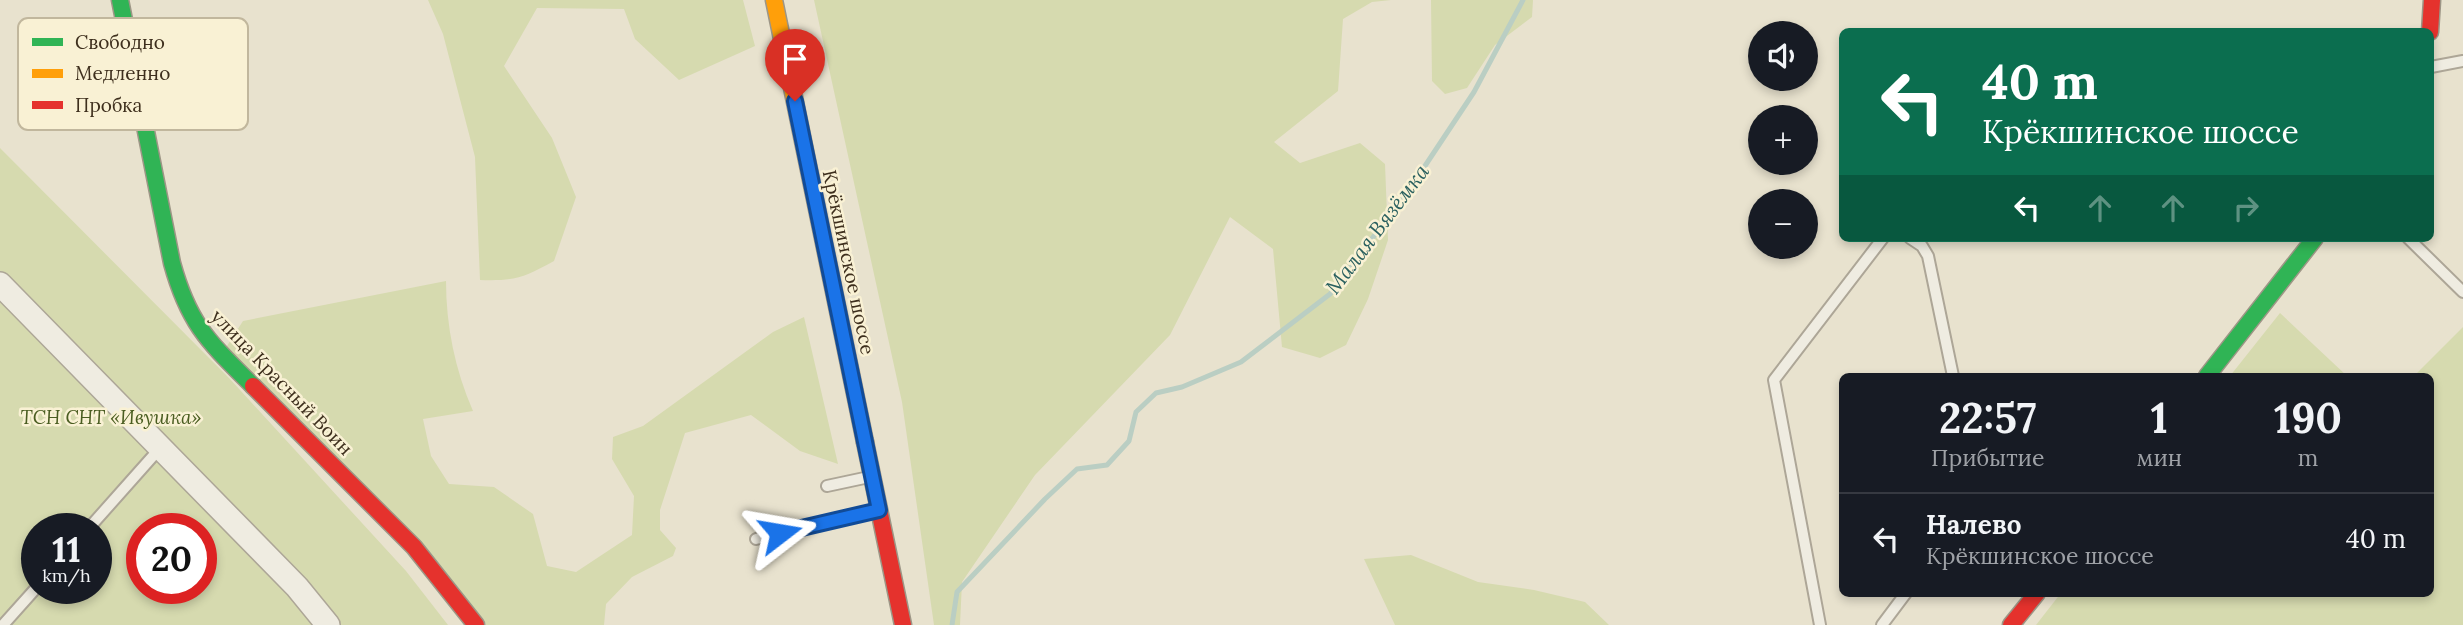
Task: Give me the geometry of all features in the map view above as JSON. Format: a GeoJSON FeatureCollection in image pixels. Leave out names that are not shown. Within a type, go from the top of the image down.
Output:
{"type":"FeatureCollection","features":[{"type":"Feature","properties":{"kind":"street","name":"улица Красный Воин"},"geometry":{"type":"LineString","coordinates":[[120,0],[124,18]]}},
{"type":"Feature","properties":{"kind":"street","name":"Крёкшинское шоссе"},"geometry":{"type":"LineString","coordinates":[[774,0],[884,533]]}},
{"type":"Feature","properties":{"kind":"street"},"geometry":{"type":"LineString","coordinates":[[2430,28],[2432,0]]}},
{"type":"Feature","properties":{"kind":"street","name":"улица Красный Воин"},"geometry":{"type":"LineString","coordinates":[[146,130],[180,295],[195,325],[414,547],[475,625]]}},
{"type":"Feature","properties":{"kind":"street"},"geometry":{"type":"LineString","coordinates":[[2209,373],[2312,242]]}},
{"type":"Feature","properties":{"kind":"street"},"geometry":{"type":"LineString","coordinates":[[0,284],[297,587],[328,625]]}},
{"type":"Feature","properties":{"kind":"street"},"geometry":{"type":"LineString","coordinates":[[883,615],[884,533]]}},
{"type":"Feature","properties":{"kind":"street"},"geometry":{"type":"LineString","coordinates":[[884,533],[903,625]]}},
{"type":"Feature","properties":{"kind":"street"},"geometry":{"type":"LineString","coordinates":[[2011,625],[2033,597]]}},
{"type":"Feature","properties":{"kind":"lane"},"geometry":{"type":"LineString","coordinates":[[2434,66],[2463,61]]}},
{"type":"Feature","properties":{"kind":"lane"},"geometry":{"type":"LineString","coordinates":[[1820,625],[1774,380],[1880,242]]}},
{"type":"Feature","properties":{"kind":"lane"},"geometry":{"type":"LineString","coordinates":[[1916,242],[1928,256],[1952,373]]}},
{"type":"Feature","properties":{"kind":"lane"},"geometry":{"type":"LineString","coordinates":[[2412,242],[2463,292]]}},
{"type":"Feature","properties":{"kind":"lane"},"geometry":{"type":"LineString","coordinates":[[103,513],[162,447]]}},
{"type":"Feature","properties":{"kind":"lane"},"geometry":{"type":"LineString","coordinates":[[827,486],[872,477]]}},
{"type":"Feature","properties":{"kind":"lane"},"geometry":{"type":"LineString","coordinates":[[756,539],[879,510]]}},
{"type":"Feature","properties":{"kind":"lane"},"geometry":{"type":"LineString","coordinates":[[1882,625],[1903,597]]}},
{"type":"Feature","properties":{"kind":"lane"},"geometry":{"type":"LineString","coordinates":[[3,625],[22,604]]}},
{"type":"Feature","properties":{"kind":"green space"},"geometry":{"type":"Polygon","coordinates":[[[428,0],[743,0],[755,46],[679,80],[635,39],[624,9],[537,8],[504,66],[552,138],[576,197],[554,261],[518,277],[480,280],[475,157],[443,34],[428,0]]]}},
{"type":"Feature","properties":{"kind":"green space"},"geometry":{"type":"Polygon","coordinates":[[[814,0],[1391,0],[1372,2],[1343,19],[1338,91],[1274,142],[1300,163],[1360,143],[1385,164],[1388,240],[1368,299],[1346,345],[1320,358],[1282,347],[1273,249],[1230,217],[1170,335],[1035,475],[962,582],[960,625],[934,625],[902,402],[814,0]]]}},
{"type":"Feature","properties":{"kind":"green space"},"geometry":{"type":"Polygon","coordinates":[[[1431,0],[1533,0],[1532,17],[1495,45],[1467,88],[1445,94],[1432,81],[1431,0]]]}},
{"type":"Feature","properties":{"kind":"green space","name":"ТСН СНТ «Ивушка»"},"geometry":{"type":"Polygon","coordinates":[[[0,148],[229,378],[406,571],[448,625],[0,625],[0,148]]]}},
{"type":"Feature","properties":{"kind":"green space"},"geometry":{"type":"Polygon","coordinates":[[[446,281],[453,348],[473,411],[423,419],[431,456],[449,484],[494,487],[533,514],[547,566],[576,572],[632,535],[634,496],[612,459],[613,437],[643,426],[773,332],[804,317],[838,464],[800,451],[751,415],[685,433],[660,510],[660,530],[676,548],[673,556],[632,577],[606,604],[604,625],[485,625],[225,349],[243,321],[446,281]]]}},
{"type":"Feature","properties":{"kind":"green space"},"geometry":{"type":"Polygon","coordinates":[[[2280,313],[2344,373],[2232,373],[2280,313]]]}},
{"type":"Feature","properties":{"kind":"green space"},"geometry":{"type":"Polygon","coordinates":[[[2463,327],[2463,625],[2036,625],[2058,597],[2434,597],[2434,373],[2417,373],[2463,327]]]}},
{"type":"Feature","properties":{"kind":"green space"},"geometry":{"type":"Polygon","coordinates":[[[1411,555],[1478,582],[1534,590],[1585,602],[1609,625],[1395,625],[1364,559],[1411,555]]]}},
{"type":"Feature","properties":{"kind":"waterway","name":"Малая Вязёмка"},"geometry":{"type":"LineString","coordinates":[[952,625],[957,592],[1077,469],[1107,465],[1129,441],[1136,412],[1156,393],[1182,387],[1241,362],[1330,294],[1409,190],[1474,92],[1523,0]]}},
{"type":"Feature","properties":{"kind":"traffic: fast"},"geometry":{"type":"LineString","coordinates":[[120,0],[124,18]]}},
{"type":"Feature","properties":{"kind":"traffic: fast"},"geometry":{"type":"LineString","coordinates":[[146,130],[172,263],[186,302],[202,331],[253,386]]}},
{"type":"Feature","properties":{"kind":"traffic: fast"},"geometry":{"type":"LineString","coordinates":[[2209,373],[2312,242]]}},
{"type":"Feature","properties":{"kind":"traffic: slow"},"geometry":{"type":"LineString","coordinates":[[774,0],[865,442]]}},
{"type":"Feature","properties":{"kind":"traffic: jam"},"geometry":{"type":"LineString","coordinates":[[2430,28],[2432,0]]}},
{"type":"Feature","properties":{"kind":"traffic: jam"},"geometry":{"type":"LineString","coordinates":[[253,386],[414,547],[476,625]]}},
{"type":"Feature","properties":{"kind":"traffic: jam"},"geometry":{"type":"LineString","coordinates":[[865,442],[903,625]]}},
{"type":"Feature","properties":{"kind":"traffic: jam"},"geometry":{"type":"LineString","coordinates":[[2011,625],[2034,597]]}},
{"type":"Feature","properties":{"kind":"route"},"geometry":{"type":"LineString","coordinates":[[780,533],[879,510],[795,101]]}}]}
